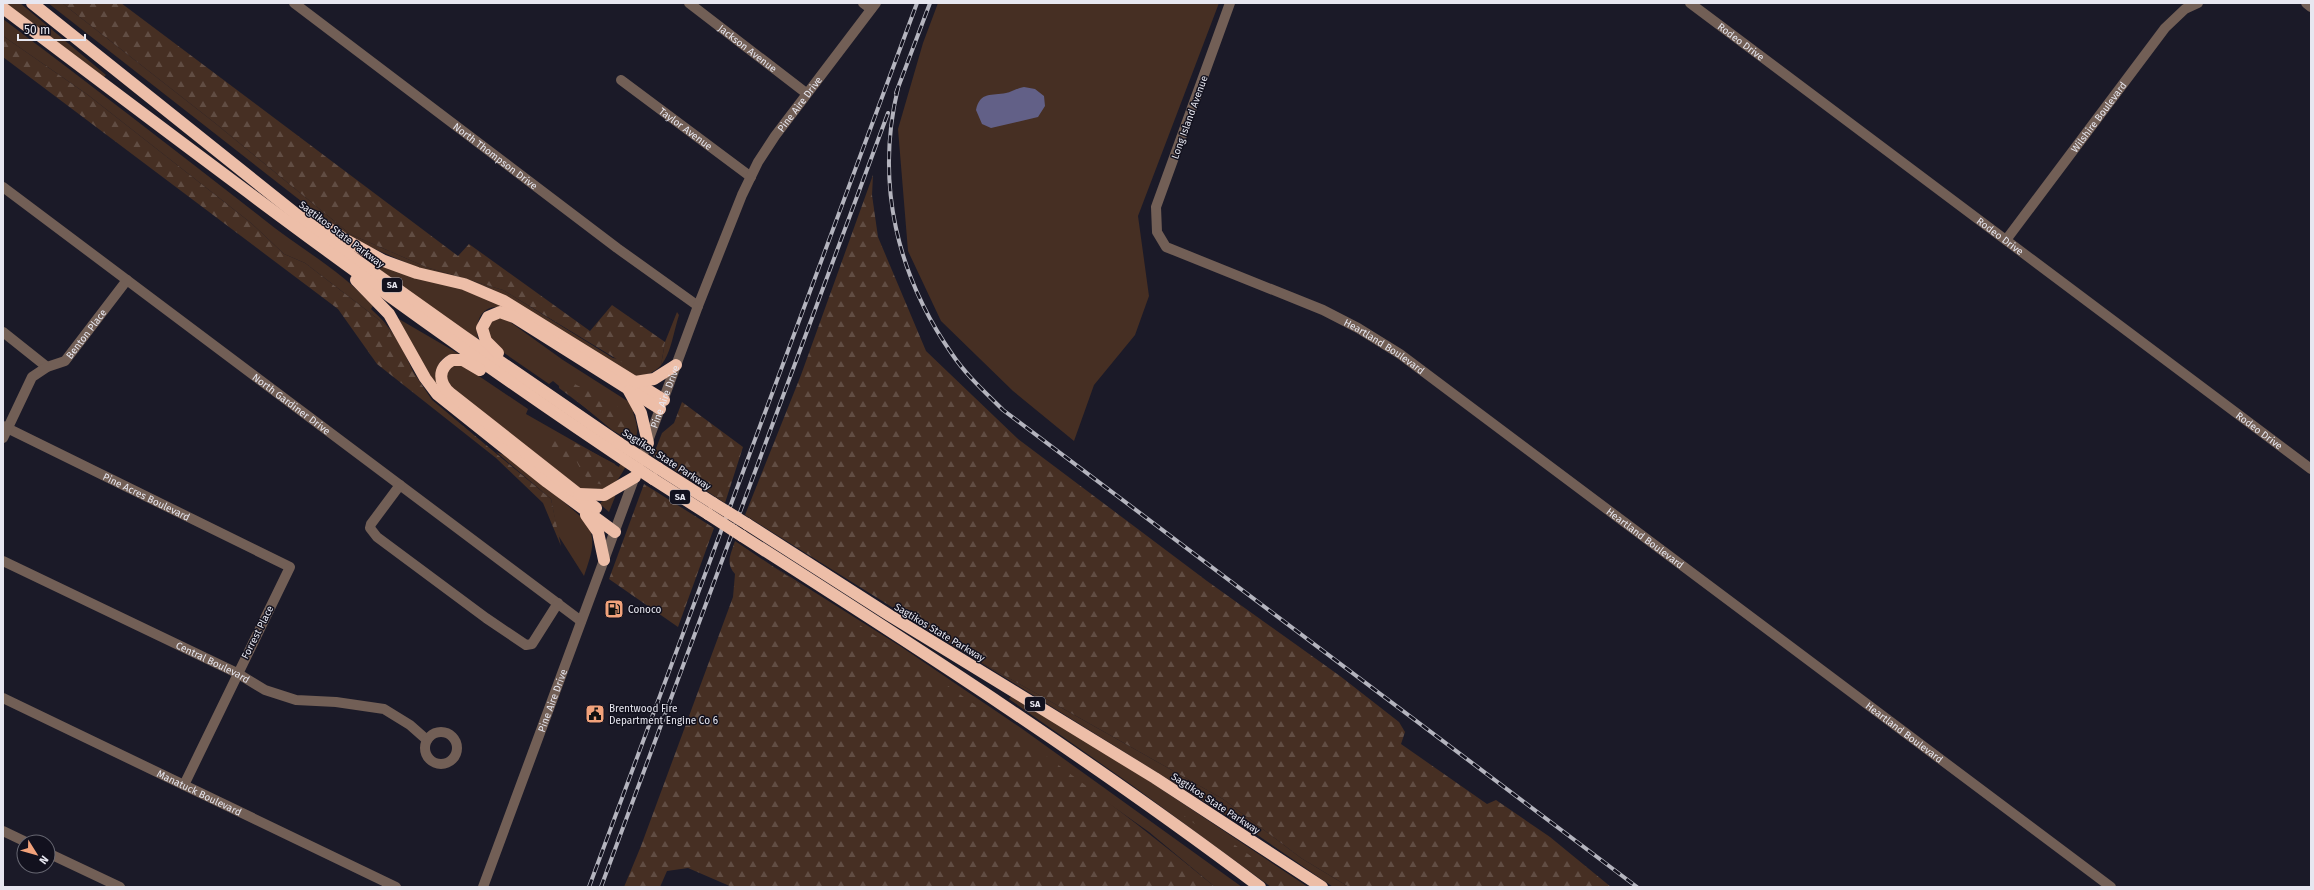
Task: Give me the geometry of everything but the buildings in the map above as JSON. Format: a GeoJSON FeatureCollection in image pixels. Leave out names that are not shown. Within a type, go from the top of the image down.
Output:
{"type":"FeatureCollection","features":[{"type":"Feature","properties":{"kind":"highway","name":"Sagtikos State Parkway"},"geometry":{"type":"LineString","coordinates":[[32,3],[331,242],[535,386],[616,447]]}},
{"type":"Feature","properties":{"kind":"highway","name":"Sagtikos State Parkway"},"geometry":{"type":"LineString","coordinates":[[3,8],[323,249],[521,390],[616,447],[655,473],[708,514],[1025,719],[1193,837],[1260,887]]}},
{"type":"Feature","properties":{"kind":"highway"},"geometry":{"type":"LineString","coordinates":[[252,179],[366,252],[401,267],[464,284],[491,294],[516,308],[631,385],[641,413],[648,444]]}},
{"type":"Feature","properties":{"kind":"highway"},"geometry":{"type":"LineString","coordinates":[[323,249],[373,297],[388,314],[425,378],[437,394],[566,496],[616,528]]}},
{"type":"Feature","properties":{"kind":"highway"},"geometry":{"type":"LineString","coordinates":[[535,386],[486,341],[482,328],[485,320],[491,314],[504,312],[514,317],[662,404]]}},
{"type":"Feature","properties":{"kind":"highway"},"geometry":{"type":"LineString","coordinates":[[521,390],[459,360],[448,362],[441,375],[443,386],[450,393],[578,493],[616,528]]}},
{"type":"Feature","properties":{"kind":"highway"},"geometry":{"type":"LineString","coordinates":[[631,385],[654,379],[676,365]]}},
{"type":"Feature","properties":{"kind":"highway","name":"Sagtikos State Parkway"},"geometry":{"type":"LineString","coordinates":[[655,473],[713,503],[747,524],[889,615],[1168,786],[1322,887]]}},
{"type":"Feature","properties":{"kind":"highway"},"geometry":{"type":"LineString","coordinates":[[578,493],[590,496],[604,495],[635,477]]}},
{"type":"Feature","properties":{"kind":"highway"},"geometry":{"type":"LineString","coordinates":[[566,496],[595,526],[604,560]]}},
{"type":"Feature","properties":{"kind":"street","name":"North Thompson Drive"},"geometry":{"type":"LineString","coordinates":[[294,3],[617,248],[698,306]]}},
{"type":"Feature","properties":{"kind":"street","name":"Jackson Avenue"},"geometry":{"type":"LineString","coordinates":[[689,3],[806,93]]}},
{"type":"Feature","properties":{"kind":"street","name":"Long Island Avenue"},"geometry":{"type":"LineString","coordinates":[[1157,232],[1156,208],[1230,3]]}},
{"type":"Feature","properties":{"kind":"street","name":"Rodeo Drive"},"geometry":{"type":"LineString","coordinates":[[1690,3],[2311,469]]}},
{"type":"Feature","properties":{"kind":"street","name":"Wilshire Boulevard"},"geometry":{"type":"LineString","coordinates":[[2006,240],[2165,28],[2185,9],[2198,3]]}},
{"type":"Feature","properties":{"kind":"street"},"geometry":{"type":"LineString","coordinates":[[2306,3],[2311,7]]}},
{"type":"Feature","properties":{"kind":"street","name":"Pine Aire Drive"},"geometry":{"type":"LineString","coordinates":[[483,887],[698,306],[751,177],[775,136],[870,5]]}},
{"type":"Feature","properties":{"kind":"street","name":"Taylor Avenue"},"geometry":{"type":"LineString","coordinates":[[622,80],[751,177]]}},
{"type":"Feature","properties":{"kind":"street","name":"North Gardiner Drive"},"geometry":{"type":"LineString","coordinates":[[3,187],[581,621]]}},
{"type":"Feature","properties":{"kind":"street","name":"Heartland Boulevard"},"geometry":{"type":"LineString","coordinates":[[1157,232],[1166,248],[1323,310],[1358,328],[1400,354],[2111,887]]}},
{"type":"Feature","properties":{"kind":"street","name":"Benton Place"},"geometry":{"type":"LineString","coordinates":[[3,438],[5,427],[32,377],[47,367],[65,361],[127,280]]}},
{"type":"Feature","properties":{"kind":"street"},"geometry":{"type":"LineString","coordinates":[[3,332],[47,367]]}},
{"type":"Feature","properties":{"kind":"street","name":"Pine Acres Boulevard"},"geometry":{"type":"LineString","coordinates":[[5,427],[290,567]]}},
{"type":"Feature","properties":{"kind":"street"},"geometry":{"type":"LineString","coordinates":[[400,485],[371,524],[370,528],[377,537],[486,618],[526,645],[532,644],[558,603]]}},
{"type":"Feature","properties":{"kind":"street","name":"Central Boulevard"},"geometry":{"type":"LineString","coordinates":[[3,561],[237,673],[265,690],[296,700],[336,702],[384,708],[410,725],[427,740]]}},
{"type":"Feature","properties":{"kind":"street","name":"Forrest Place"},"geometry":{"type":"LineString","coordinates":[[184,785],[237,673],[290,567]]}},
{"type":"Feature","properties":{"kind":"street","name":"Manatuck Boulevard"},"geometry":{"type":"LineString","coordinates":[[3,698],[396,887]]}},
{"type":"Feature","properties":{"kind":"street"},"geometry":{"type":"LineString","coordinates":[[3,831],[16,837]]}},
{"type":"Feature","properties":{"kind":"street"},"geometry":{"type":"LineString","coordinates":[[56,857],[120,887]]}},
{"type":"Feature","properties":{"kind":"green space"},"geometry":{"type":"Polygon","coordinates":[[[3,3],[20,3],[106,75],[103,78],[3,3]]]}},
{"type":"Feature","properties":{"kind":"green space"},"geometry":{"type":"Polygon","coordinates":[[[48,3],[62,3],[215,123],[350,234],[426,267],[503,290],[613,358],[661,365],[654,371],[645,375],[632,376],[508,298],[487,287],[423,270],[347,237],[48,3]]]}},
{"type":"Feature","properties":{"kind":"green space"},"geometry":{"type":"Polygon","coordinates":[[[62,3],[121,3],[458,256],[469,244],[590,331],[612,305],[665,342],[661,365],[649,371],[633,369],[503,290],[426,267],[350,234],[215,123],[62,3]]]}},
{"type":"Feature","properties":{"kind":"green space"},"geometry":{"type":"Polygon","coordinates":[[[938,3],[1219,3],[1138,216],[1149,296],[1135,335],[1094,385],[1074,441],[1013,391],[941,321],[908,251],[898,129],[923,43],[938,3]]]}},
{"type":"Feature","properties":{"kind":"green space"},"geometry":{"type":"Polygon","coordinates":[[[3,19],[276,229],[334,270],[361,293],[373,306],[371,309],[385,323],[391,331],[406,355],[414,374],[395,346],[387,326],[305,263],[284,254],[251,223],[88,95],[3,36],[3,19]]]}},
{"type":"Feature","properties":{"kind":"green space"},"geometry":{"type":"Polygon","coordinates":[[[3,36],[88,95],[251,223],[284,254],[305,263],[387,326],[396,346],[432,400],[551,499],[561,546],[543,503],[496,458],[377,364],[338,309],[3,57],[3,36]]]}},
{"type":"Feature","properties":{"kind":"green space"},"geometry":{"type":"Polygon","coordinates":[[[873,175],[872,195],[878,237],[926,351],[1018,439],[1207,581],[1340,676],[1399,722],[1405,732],[1401,744],[1487,804],[1496,800],[1550,837],[1611,887],[1349,887],[1301,858],[1223,799],[970,656],[745,515],[801,375],[873,175]]]}},
{"type":"Feature","properties":{"kind":"green space"},"geometry":{"type":"Polygon","coordinates":[[[372,259],[477,292],[503,304],[502,307],[489,309],[481,316],[477,327],[478,339],[435,311],[371,263],[372,259]]]}},
{"type":"Feature","properties":{"kind":"green space"},"geometry":{"type":"Polygon","coordinates":[[[677,312],[679,315],[670,347],[661,365],[665,342],[677,312]]]}},
{"type":"Feature","properties":{"kind":"green space"},"geometry":{"type":"Polygon","coordinates":[[[392,315],[459,354],[447,356],[440,362],[437,370],[439,387],[436,388],[392,315]]]}},
{"type":"Feature","properties":{"kind":"green space"},"geometry":{"type":"Polygon","coordinates":[[[496,317],[506,319],[563,360],[629,402],[635,410],[633,412],[637,430],[634,447],[623,471],[614,484],[602,489],[581,489],[445,383],[449,366],[464,366],[528,409],[526,414],[619,467],[629,440],[612,430],[553,381],[549,384],[491,344],[484,331],[496,317]]]}},
{"type":"Feature","properties":{"kind":"green space"},"geometry":{"type":"Polygon","coordinates":[[[559,380],[567,380],[617,406],[625,414],[631,426],[627,439],[559,388],[559,380]]]}},
{"type":"Feature","properties":{"kind":"green space"},"geometry":{"type":"Polygon","coordinates":[[[682,402],[743,447],[725,503],[653,456],[662,433],[674,423],[682,402]]]}},
{"type":"Feature","properties":{"kind":"green space"},"geometry":{"type":"Polygon","coordinates":[[[548,433],[567,439],[615,464],[619,475],[608,486],[591,481],[582,472],[576,460],[563,457],[553,450],[548,433]]]}},
{"type":"Feature","properties":{"kind":"green space"},"geometry":{"type":"Polygon","coordinates":[[[496,452],[513,458],[587,522],[592,536],[592,549],[584,576],[558,535],[551,499],[496,452]]]}},
{"type":"Feature","properties":{"kind":"green space"},"geometry":{"type":"Polygon","coordinates":[[[644,484],[714,528],[678,627],[609,579],[644,484]]]}},
{"type":"Feature","properties":{"kind":"green space"},"geometry":{"type":"Polygon","coordinates":[[[615,495],[609,512],[600,504],[601,502],[615,495]]]}},
{"type":"Feature","properties":{"kind":"green space"},"geometry":{"type":"Polygon","coordinates":[[[735,541],[980,708],[1040,751],[1157,840],[1215,887],[732,887],[688,868],[667,871],[660,887],[624,887],[641,846],[733,597],[735,574],[730,566],[730,558],[735,541]]]}},
{"type":"Feature","properties":{"kind":"green space"},"geometry":{"type":"Polygon","coordinates":[[[773,566],[900,646],[1021,728],[1242,887],[1215,887],[1149,832],[773,566]]]}},
{"type":"Feature","properties":{"kind":"green space"},"geometry":{"type":"Polygon","coordinates":[[[970,656],[1223,799],[1301,858],[1349,887],[1333,887],[1253,832],[970,656]]]}},
{"type":"Feature","properties":{"kind":"green space"},"geometry":{"type":"Polygon","coordinates":[[[1012,695],[1137,773],[1308,887],[1271,887],[1133,786],[1009,699],[1012,695]]]}},
{"type":"Feature","properties":{"kind":"green space"},"geometry":{"type":"Polygon","coordinates":[[[1191,815],[1296,887],[1280,887],[1184,816],[1191,815]]]}},
{"type":"Feature","properties":{"kind":"shaded area"},"geometry":{"type":"Polygon","coordinates":[[[1024,87],[1035,89],[1044,96],[1045,106],[1038,117],[991,128],[982,124],[976,110],[980,100],[987,96],[1024,87]]]}},
{"type":"Feature","properties":{"kind":"railway"},"geometry":{"type":"LineString","coordinates":[[589,887],[917,3]]}},
{"type":"Feature","properties":{"kind":"railway"},"geometry":{"type":"LineString","coordinates":[[896,93],[930,3]]}},
{"type":"Feature","properties":{"kind":"railway"},"geometry":{"type":"LineString","coordinates":[[898,88],[891,123],[889,159],[890,193],[896,227],[905,260],[917,292],[933,324],[957,362],[1003,410],[1637,887]]}},
{"type":"Feature","properties":{"kind":"railway"},"geometry":{"type":"LineString","coordinates":[[601,887],[888,113]]}},
{"type":"Feature","properties":{"kind":"place","name":"Conoco"},"geometry":{"type":"Point","coordinates":[614,609]}},
{"type":"Feature","properties":{"kind":"place","name":"Brentwood Fire Department Engine Co 6"},"geometry":{"type":"Point","coordinates":[595,714]}}]}
